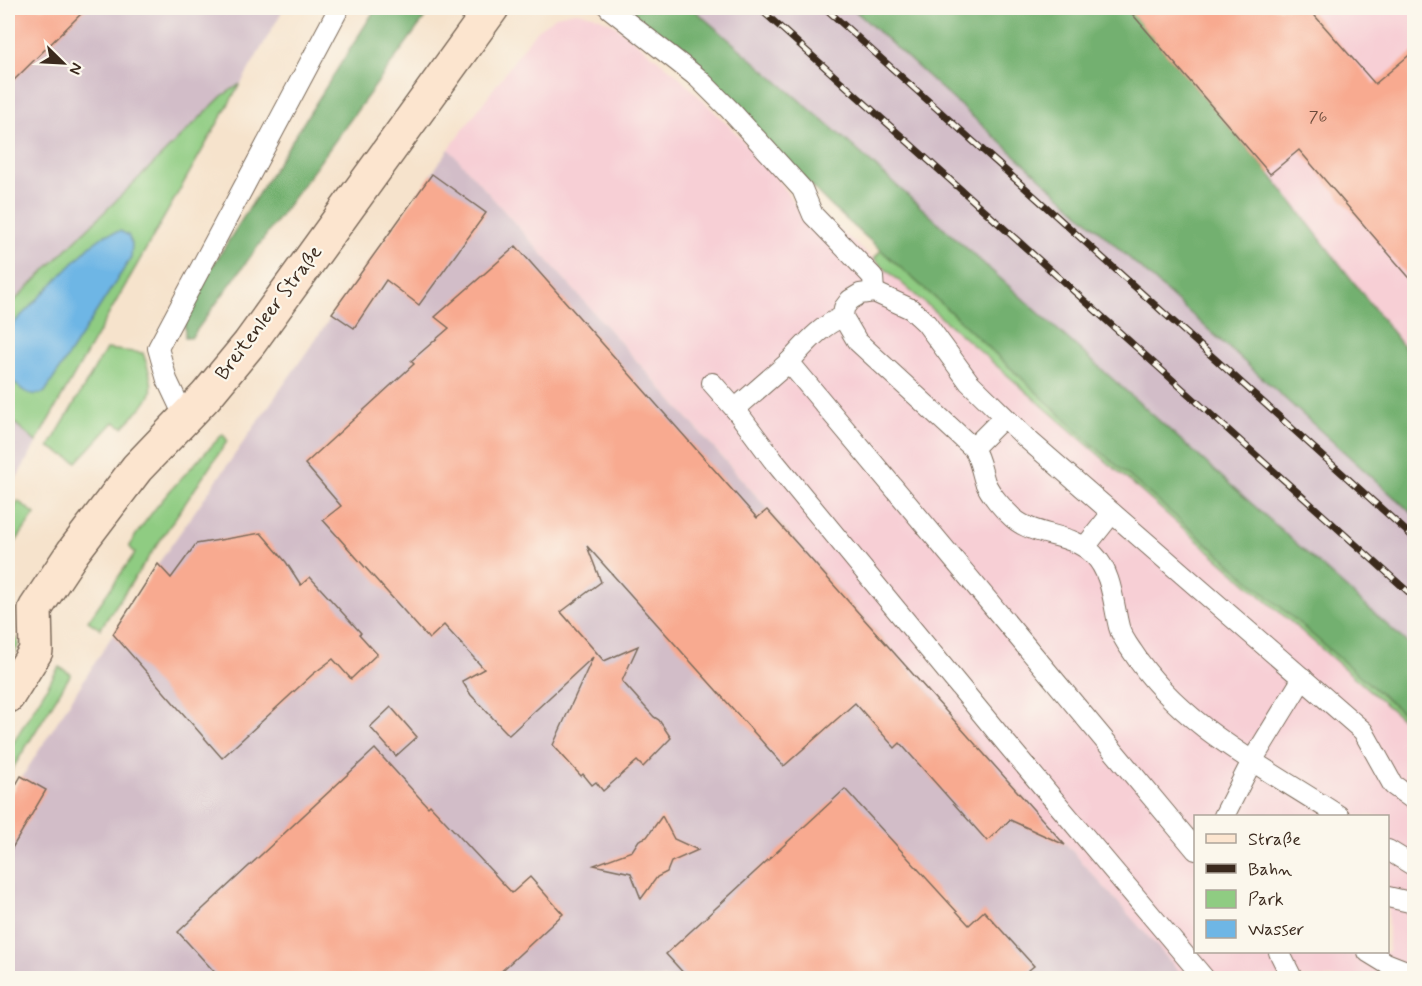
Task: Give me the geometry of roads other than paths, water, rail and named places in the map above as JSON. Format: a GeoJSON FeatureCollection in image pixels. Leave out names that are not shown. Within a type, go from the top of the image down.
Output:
{"type":"FeatureCollection","features":[{"type":"Feature","properties":{"kind":"main road","name":"Breitenleer Straße"},"geometry":{"type":"LineString","coordinates":[[8,696],[36,651],[21,614],[137,468],[206,396],[249,344],[492,8]]}},
{"type":"Feature","properties":{"kind":"lane"},"geometry":{"type":"LineString","coordinates":[[185,418],[167,380],[158,348],[339,8]]}},
{"type":"Feature","properties":{"kind":"lane"},"geometry":{"type":"LineString","coordinates":[[609,8],[697,77],[730,110],[802,189],[813,215],[873,276],[874,291]]}},
{"type":"Feature","properties":{"kind":"lane"},"geometry":{"type":"LineString","coordinates":[[1337,815],[1214,736],[1179,708],[1148,674],[1120,629],[1111,588],[1103,567],[1095,556],[1085,547],[1073,541],[1025,527],[1013,518],[986,484],[980,459],[973,448],[857,341],[843,317],[844,308],[850,300],[860,294],[874,291],[910,309],[918,316],[969,382],[1004,417],[1363,731],[1393,784],[1414,800]]}},
{"type":"Feature","properties":{"kind":"lane"},"geometry":{"type":"LineString","coordinates":[[735,409],[789,362],[825,326],[843,317]]}},
{"type":"Feature","properties":{"kind":"lane"},"geometry":{"type":"LineString","coordinates":[[789,362],[1194,848]]}},
{"type":"Feature","properties":{"kind":"lane"},"geometry":{"type":"LineString","coordinates":[[712,383],[1005,743],[1204,978]]}},
{"type":"Feature","properties":{"kind":"lane"},"geometry":{"type":"LineString","coordinates":[[973,448],[1004,417]]}},
{"type":"Feature","properties":{"kind":"lane"},"geometry":{"type":"LineString","coordinates":[[1085,547],[1112,513]]}},
{"type":"Feature","properties":{"kind":"lane"},"geometry":{"type":"LineString","coordinates":[[1225,815],[1252,761],[1303,678]]}},
{"type":"Feature","properties":{"kind":"lane"},"geometry":{"type":"LineString","coordinates":[[1389,851],[1414,866]]}},
{"type":"Feature","properties":{"kind":"lane"},"geometry":{"type":"LineString","coordinates":[[1389,897],[1414,903]]}},
{"type":"Feature","properties":{"kind":"lane"},"geometry":{"type":"LineString","coordinates":[[1280,953],[1292,978]]}},
{"type":"Feature","properties":{"kind":"lane"},"geometry":{"type":"LineString","coordinates":[[1371,953],[1386,963],[1414,974]]}},
{"type":"Feature","properties":{"kind":"water"},"geometry":{"type":"Polygon","coordinates":[[[120,231],[128,235],[132,244],[131,258],[45,392],[34,394],[24,391],[8,376],[8,329],[90,246],[105,235],[120,231]]]}},
{"type":"Feature","properties":{"kind":"railway"},"geometry":{"type":"LineString","coordinates":[[759,8],[1414,597]]}},
{"type":"Feature","properties":{"kind":"railway"},"geometry":{"type":"LineString","coordinates":[[825,8],[1414,538]]}}]}
